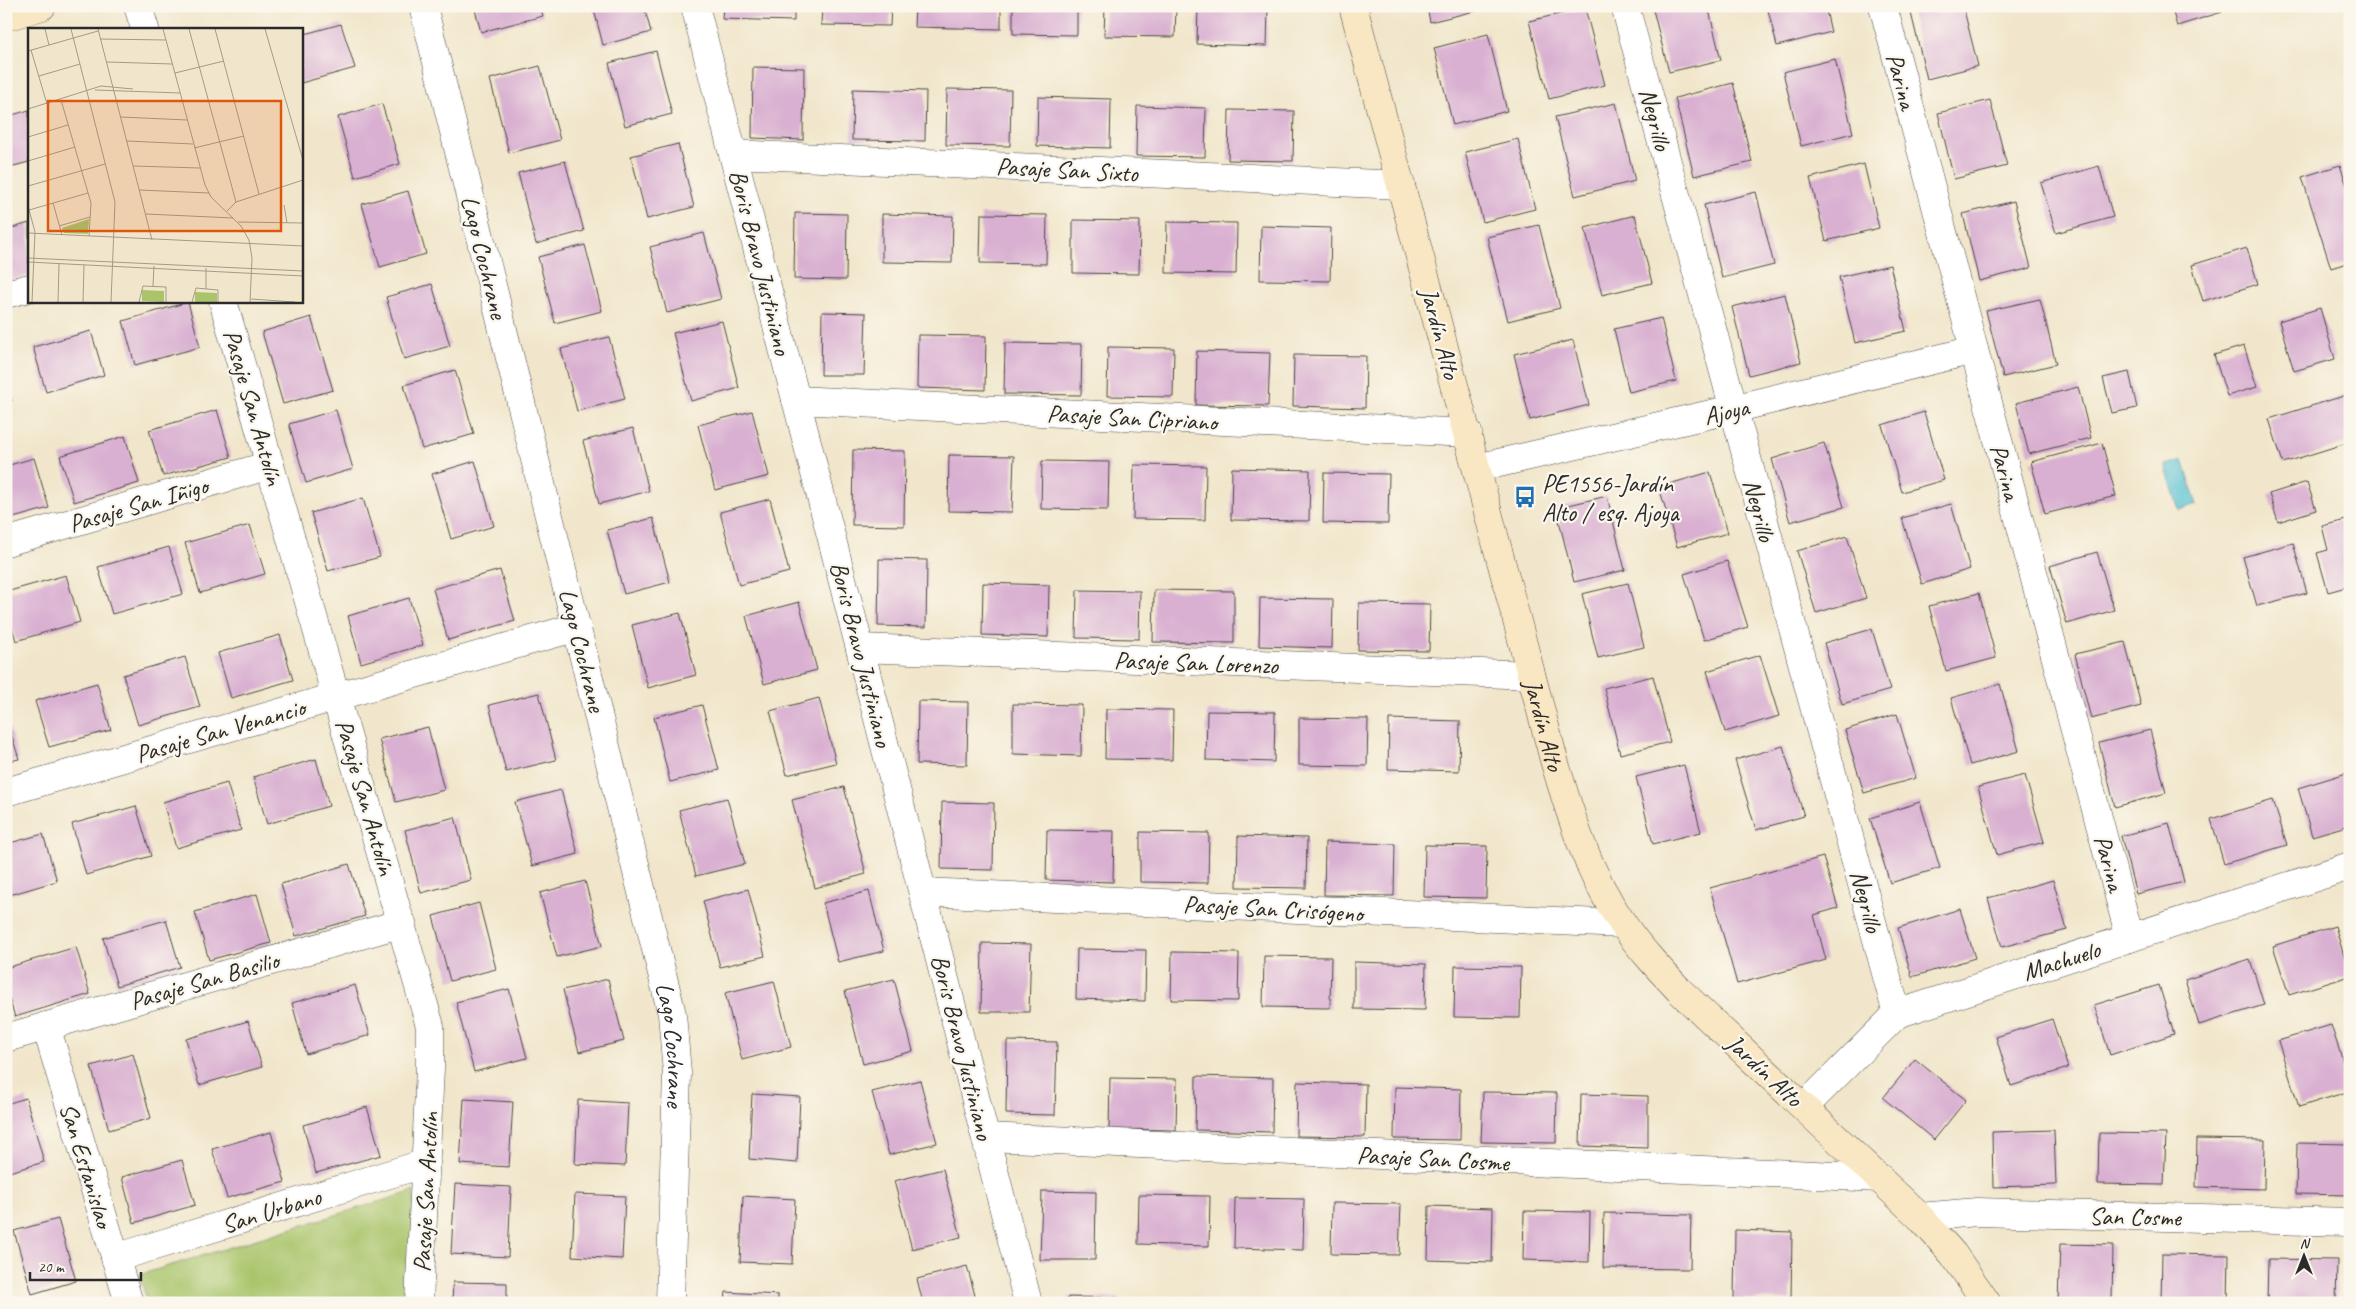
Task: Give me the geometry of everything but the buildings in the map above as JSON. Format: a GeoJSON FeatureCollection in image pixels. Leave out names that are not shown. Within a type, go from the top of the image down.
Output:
{"type":"FeatureCollection","features":[{"type":"Feature","properties":{"kind":"street"},"geometry":{"type":"LineString","coordinates":[[6,17],[42,6]]}},
{"type":"Feature","properties":{"kind":"street"},"geometry":{"type":"LineString","coordinates":[[138,6],[145,28]]}},
{"type":"Feature","properties":{"kind":"street","name":"Lago Cochrane"},"geometry":{"type":"LineString","coordinates":[[423,6],[672,1014],[677,1073],[670,1303]]}},
{"type":"Feature","properties":{"kind":"street","name":"Boris Bravo Justiniano"},"geometry":{"type":"LineString","coordinates":[[695,6],[1028,1303]]}},
{"type":"Feature","properties":{"kind":"street","name":"Jardín Alto"},"geometry":{"type":"LineString","coordinates":[[1353,6],[1554,760],[1581,845],[1600,886],[1623,924],[1651,960],[1682,993],[1920,1217],[1953,1254],[1987,1303]]}},
{"type":"Feature","properties":{"kind":"street","name":"Negrillo"},"geometry":{"type":"LineString","coordinates":[[1626,6],[1897,1014]]}},
{"type":"Feature","properties":{"kind":"street","name":"Parina"},"geometry":{"type":"LineString","coordinates":[[1883,6],[2130,938]]}},
{"type":"Feature","properties":{"kind":"street","name":"Pasaje San Sixto"},"geometry":{"type":"LineString","coordinates":[[733,154],[1401,185]]}},
{"type":"Feature","properties":{"kind":"street"},"geometry":{"type":"LineString","coordinates":[[6,294],[28,288]]}},
{"type":"Feature","properties":{"kind":"street","name":"Pasaje San Antolín"},"geometry":{"type":"LineString","coordinates":[[223,302],[430,1026],[430,1068],[419,1303]]}},
{"type":"Feature","properties":{"kind":"street","name":"Ajoya"},"geometry":{"type":"LineString","coordinates":[[1477,468],[1733,409],[1974,350]]}},
{"type":"Feature","properties":{"kind":"street","name":"Pasaje San Cipriano"},"geometry":{"type":"LineString","coordinates":[[796,400],[1468,433]]}},
{"type":"Feature","properties":{"kind":"street","name":"Pasaje San Iñigo"},"geometry":{"type":"LineString","coordinates":[[6,542],[270,465]]}},
{"type":"Feature","properties":{"kind":"street","name":"Pasaje San Venancio"},"geometry":{"type":"LineString","coordinates":[[6,792],[577,627]]}},
{"type":"Feature","properties":{"kind":"street","name":"Pasaje San Lorenzo"},"geometry":{"type":"LineString","coordinates":[[860,648],[1532,675]]}},
{"type":"Feature","properties":{"kind":"street","name":"Machuelo"},"geometry":{"type":"LineString","coordinates":[[1804,1106],[1897,1014],[2350,866]]}},
{"type":"Feature","properties":{"kind":"street","name":"Pasaje San Crisógeno"},"geometry":{"type":"LineString","coordinates":[[923,892],[1623,924]]}},
{"type":"Feature","properties":{"kind":"street","name":"Pasaje San Basilio"},"geometry":{"type":"LineString","coordinates":[[6,1038],[402,923]]}},
{"type":"Feature","properties":{"kind":"street","name":"San Estanislao"},"geometry":{"type":"LineString","coordinates":[[46,1026],[129,1303]]}},
{"type":"Feature","properties":{"kind":"street","name":"Pasaje San Cosme"},"geometry":{"type":"LineString","coordinates":[[986,1137],[1880,1178]]}},
{"type":"Feature","properties":{"kind":"street","name":"San Urbano"},"geometry":{"type":"LineString","coordinates":[[115,1258],[426,1162]]}},
{"type":"Feature","properties":{"kind":"street","name":"San Cosme"},"geometry":{"type":"LineString","coordinates":[[1920,1217],[1977,1212],[2350,1222]]}},
{"type":"Feature","properties":{"kind":"green space"},"geometry":{"type":"Polygon","coordinates":[[[414,1191],[409,1303],[148,1303],[139,1275],[414,1191]]]}},
{"type":"Feature","properties":{"kind":"water"},"geometry":{"type":"Polygon","coordinates":[[[2183,460],[2197,505],[2179,510],[2165,465],[2183,460]]]}},
{"type":"Feature","properties":{"kind":"place","name":"PE1556-Jardín Alto / esq. Ajoya"},"geometry":{"type":"Point","coordinates":[1525,497]}}]}
